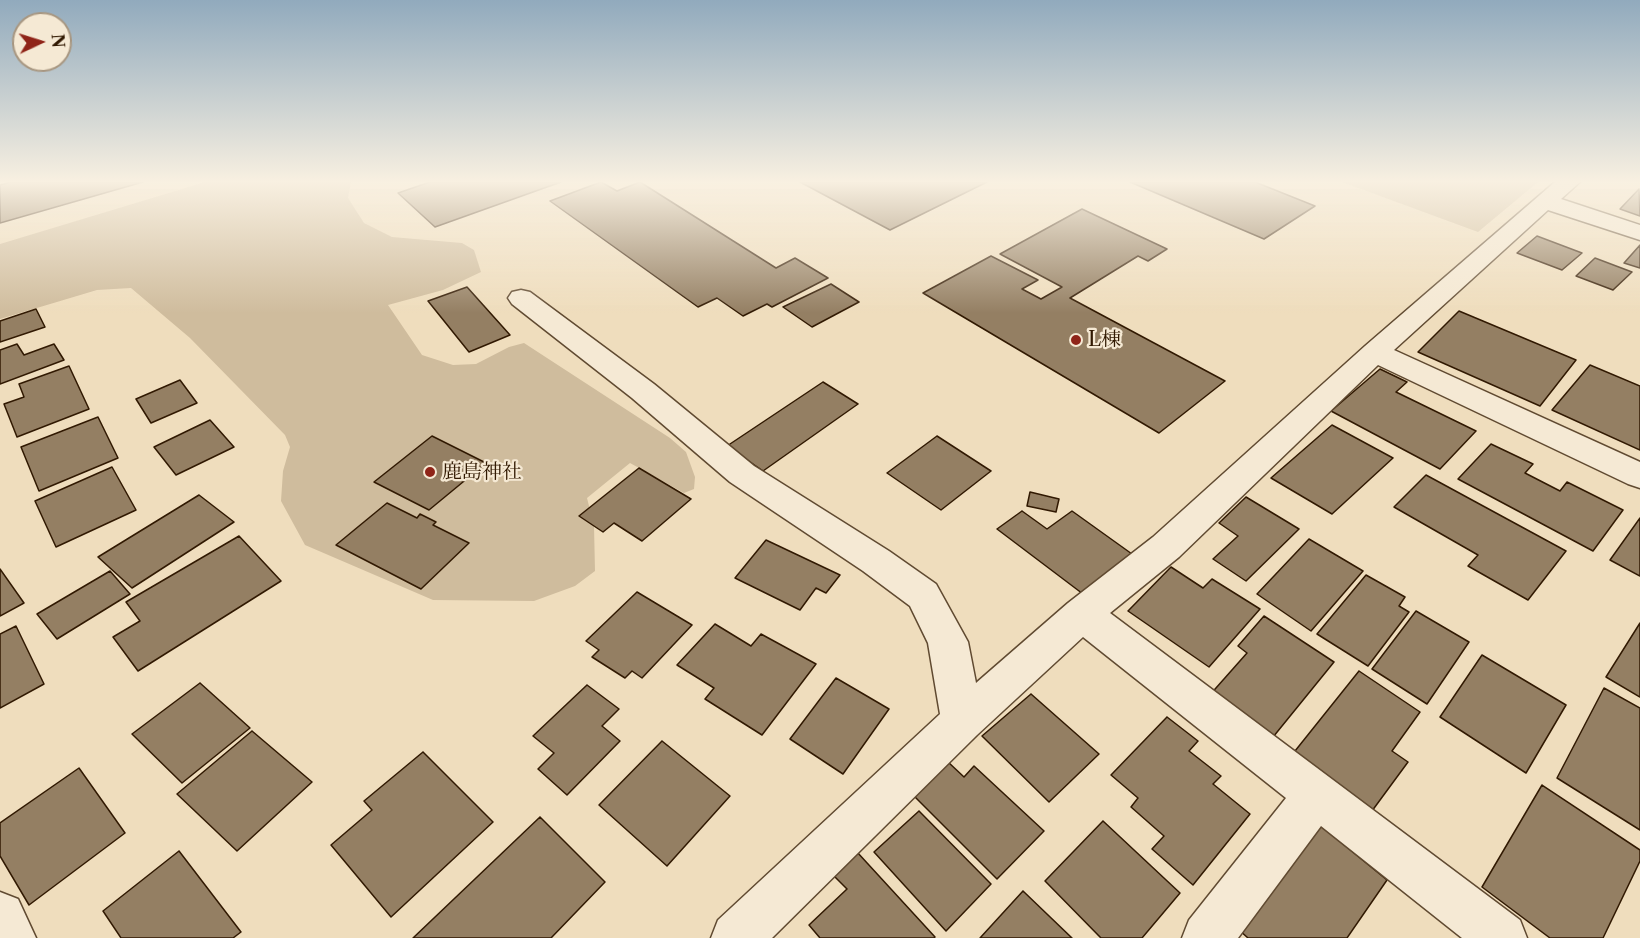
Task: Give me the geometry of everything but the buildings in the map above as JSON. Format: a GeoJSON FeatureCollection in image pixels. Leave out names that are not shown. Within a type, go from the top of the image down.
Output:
{"type":"FeatureCollection","features":[{"type":"Feature","properties":{"kind":"street"},"geometry":{"type":"LineString","coordinates":[[736,938],[962,721],[1082,614],[1166,547],[1375,352],[1516,226]]}},
{"type":"Feature","properties":{"kind":"street"},"geometry":{"type":"LineString","coordinates":[[1618,226],[1640,233]]}},
{"type":"Feature","properties":{"kind":"street"},"geometry":{"type":"LineString","coordinates":[[521,297],[643,391],[741,474],[876,561],[923,595],[948,642],[962,721]]}},
{"type":"Feature","properties":{"kind":"street"},"geometry":{"type":"LineString","coordinates":[[1375,352],[1640,476]]}},
{"type":"Feature","properties":{"kind":"street"},"geometry":{"type":"LineString","coordinates":[[1082,614],[1502,938]]}},
{"type":"Feature","properties":{"kind":"street"},"geometry":{"type":"LineString","coordinates":[[1207,938],[1316,795]]}},
{"type":"Feature","properties":{"kind":"street"},"geometry":{"type":"LineString","coordinates":[[0,917],[12,938]]}},
{"type":"Feature","properties":{"kind":"shaded area"},"geometry":{"type":"Polygon","coordinates":[[[60,226],[370,226],[392,237],[462,243],[474,250],[481,272],[443,290],[388,305],[422,355],[453,365],[476,364],[509,347],[524,343],[670,438],[686,452],[695,477],[694,489],[684,493],[630,463],[587,498],[594,526],[595,571],[575,586],[534,601],[433,600],[305,545],[281,501],[283,471],[290,447],[285,435],[190,338],[131,288],[97,290],[0,319],[0,244],[60,226]]]}},
{"type":"Feature","properties":{"kind":"shaded area"},"geometry":{"type":"Polygon","coordinates":[[[1461,226],[1485,226],[1478,232],[1461,226]]]}},
{"type":"Feature","properties":{"kind":"place","name":"L棟"},"geometry":{"type":"Point","coordinates":[1076,340]}},
{"type":"Feature","properties":{"kind":"place","name":"鹿島神社"},"geometry":{"type":"Point","coordinates":[430,472]}}]}
